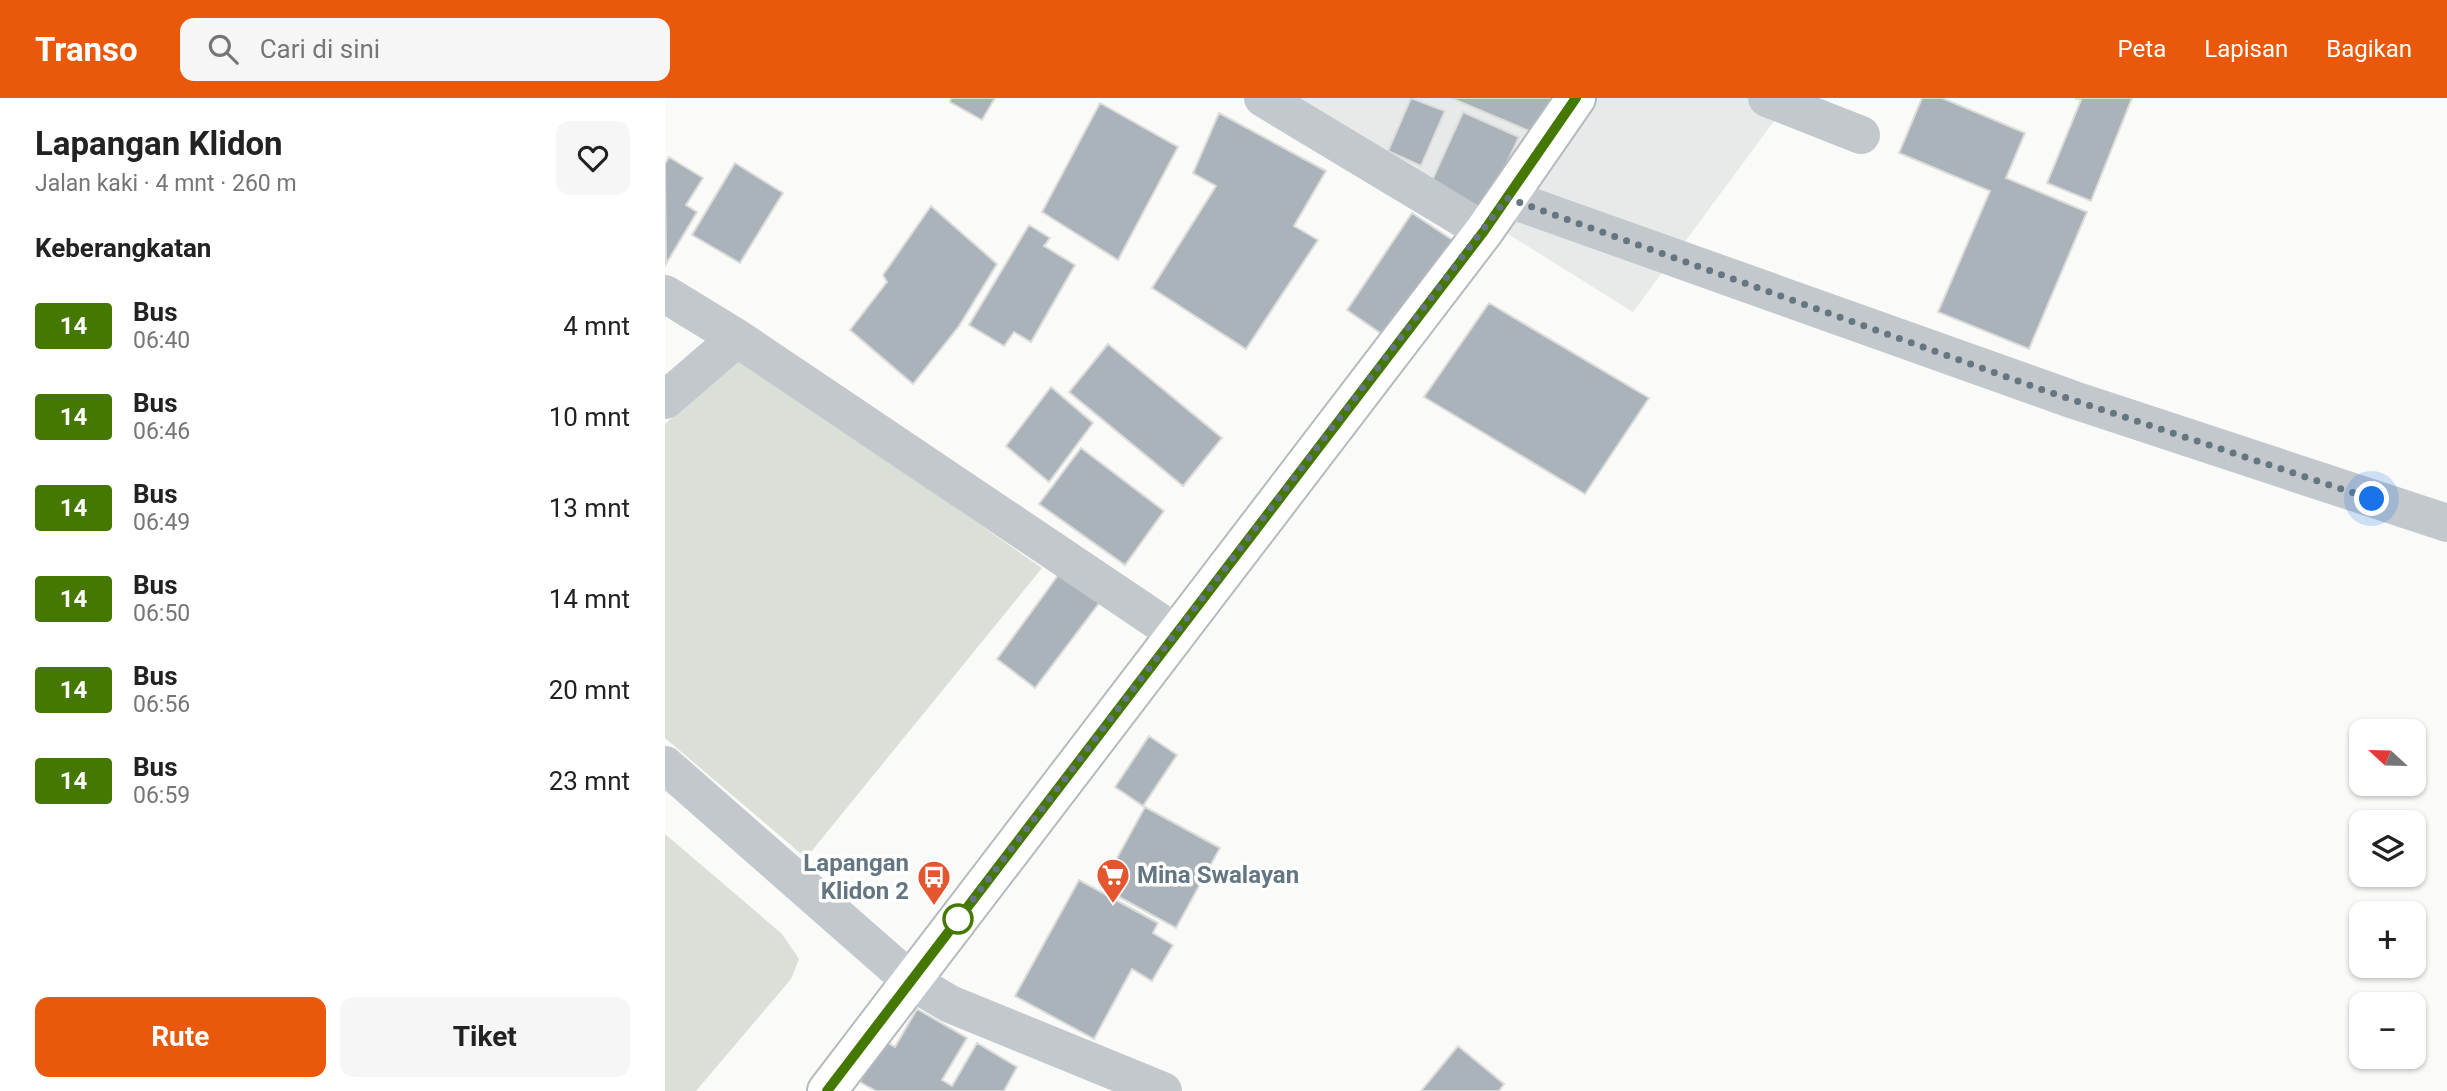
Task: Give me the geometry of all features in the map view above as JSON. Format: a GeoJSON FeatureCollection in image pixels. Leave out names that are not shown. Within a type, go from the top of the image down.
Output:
{"type":"FeatureCollection","features":[{"type":"Feature","properties":{"kind":"main road"},"geometry":{"type":"LineString","coordinates":[[827,1091],[1484,231],[1576,98]]}},
{"type":"Feature","properties":{"kind":"street"},"geometry":{"type":"LineString","coordinates":[[1767,98],[1861,135]]}},
{"type":"Feature","properties":{"kind":"street"},"geometry":{"type":"LineString","coordinates":[[1272,100],[1484,231]]}},
{"type":"Feature","properties":{"kind":"street"},"geometry":{"type":"LineString","coordinates":[[1507,198],[2074,400],[2447,523]]}},
{"type":"Feature","properties":{"kind":"street"},"geometry":{"type":"LineString","coordinates":[[665,294],[737,338],[1177,634]]}},
{"type":"Feature","properties":{"kind":"street"},"geometry":{"type":"LineString","coordinates":[[665,400],[737,338]]}},
{"type":"Feature","properties":{"kind":"street"},"geometry":{"type":"LineString","coordinates":[[665,765],[911,981],[950,1004],[1163,1091]]}},
{"type":"Feature","properties":{"kind":"shaded area"},"geometry":{"type":"Polygon","coordinates":[[[1300,98],[1791,98],[1633,312],[1297,102],[1300,98]]]}},
{"type":"Feature","properties":{"kind":"shaded area"},"geometry":{"type":"Polygon","coordinates":[[[740,358],[1042,568],[806,858],[665,738],[665,424],[740,358]]]}},
{"type":"Feature","properties":{"kind":"shaded area"},"geometry":{"type":"Polygon","coordinates":[[[665,834],[782,934],[799,959],[791,979],[696,1091],[665,1091],[665,834]]]}},
{"type":"Feature","properties":{"kind":"building"},"geometry":{"type":"Polygon","coordinates":[[[951,98],[995,98],[982,120],[950,102],[951,98]]]}},
{"type":"Feature","properties":{"kind":"building"},"geometry":{"type":"Polygon","coordinates":[[[1411,98],[1445,111],[1421,166],[1388,151],[1411,98]]]}},
{"type":"Feature","properties":{"kind":"building"},"geometry":{"type":"Polygon","coordinates":[[[1451,98],[1557,98],[1541,136],[1451,98]]]}},
{"type":"Feature","properties":{"kind":"building"},"geometry":{"type":"Polygon","coordinates":[[[1922,98],[1942,98],[2025,133],[2006,178],[2087,212],[2029,349],[1938,312],[1990,191],[1899,153],[1922,98]]]}},
{"type":"Feature","properties":{"kind":"building"},"geometry":{"type":"Polygon","coordinates":[[[2075,98],[2132,98],[2091,201],[2047,183],[2081,100],[2075,98]]]}},
{"type":"Feature","properties":{"kind":"building"},"geometry":{"type":"Polygon","coordinates":[[[1100,103],[1178,147],[1118,260],[1042,212],[1100,103]]]}},
{"type":"Feature","properties":{"kind":"building"},"geometry":{"type":"Polygon","coordinates":[[[1463,112],[1519,137],[1484,212],[1429,187],[1463,112]]]}},
{"type":"Feature","properties":{"kind":"building"},"geometry":{"type":"Polygon","coordinates":[[[1219,113],[1326,171],[1294,226],[1318,240],[1246,349],[1152,288],[1216,186],[1193,173],[1219,113]]]}},
{"type":"Feature","properties":{"kind":"building"},"geometry":{"type":"Polygon","coordinates":[[[669,157],[703,178],[686,205],[697,212],[666,264],[665,164],[669,157]]]}},
{"type":"Feature","properties":{"kind":"building"},"geometry":{"type":"Polygon","coordinates":[[[735,163],[783,193],[740,263],[692,235],[735,163]]]}},
{"type":"Feature","properties":{"kind":"building"},"geometry":{"type":"Polygon","coordinates":[[[931,206],[997,264],[959,326],[913,384],[850,330],[887,282],[883,275],[931,206]]]}},
{"type":"Feature","properties":{"kind":"building"},"geometry":{"type":"Polygon","coordinates":[[[1412,213],[1457,243],[1392,341],[1347,310],[1412,213]]]}},
{"type":"Feature","properties":{"kind":"building"},"geometry":{"type":"Polygon","coordinates":[[[1029,225],[1050,238],[1044,246],[1075,265],[1031,342],[1014,332],[1004,346],[969,325],[1029,225]]]}},
{"type":"Feature","properties":{"kind":"building"},"geometry":{"type":"Polygon","coordinates":[[[1489,303],[1649,398],[1585,494],[1424,397],[1489,303]]]}},
{"type":"Feature","properties":{"kind":"building"},"geometry":{"type":"Polygon","coordinates":[[[1108,344],[1222,438],[1183,486],[1069,392],[1108,344]]]}},
{"type":"Feature","properties":{"kind":"building"},"geometry":{"type":"Polygon","coordinates":[[[1051,387],[1093,423],[1049,482],[1006,446],[1051,387]]]}},
{"type":"Feature","properties":{"kind":"building"},"geometry":{"type":"Polygon","coordinates":[[[1081,448],[1164,511],[1125,565],[1039,504],[1081,448]]]}},
{"type":"Feature","properties":{"kind":"building"},"geometry":{"type":"Polygon","coordinates":[[[1059,574],[1100,602],[1035,688],[997,659],[1059,574]]]}},
{"type":"Feature","properties":{"kind":"building"},"geometry":{"type":"Polygon","coordinates":[[[1149,736],[1177,755],[1143,806],[1115,787],[1149,736]]]}},
{"type":"Feature","properties":{"kind":"building"},"geometry":{"type":"Polygon","coordinates":[[[1145,807],[1220,848],[1176,928],[1101,887],[1145,807]]]}},
{"type":"Feature","properties":{"kind":"building"},"geometry":{"type":"Polygon","coordinates":[[[1079,880],[1158,923],[1153,933],[1173,945],[1152,981],[1132,969],[1094,1039],[1015,996],[1079,880]]]}},
{"type":"Feature","properties":{"kind":"building"},"geometry":{"type":"Polygon","coordinates":[[[917,1009],[967,1038],[942,1080],[952,1086],[977,1043],[1017,1067],[1004,1091],[876,1091],[860,1082],[884,1041],[895,1047],[917,1009]]]}},
{"type":"Feature","properties":{"kind":"building"},"geometry":{"type":"Polygon","coordinates":[[[1458,1046],[1504,1084],[1499,1091],[1421,1091],[1458,1046]]]}},
{"type":"Feature","properties":{"kind":"bus line","name":"14"},"geometry":{"type":"LineString","coordinates":[[827,1091],[1484,231],[1576,98]]}},
{"type":"Feature","properties":{"kind":"place","name":"Mina Swalayan"},"geometry":{"type":"Point","coordinates":[1113,905]}},
{"type":"Feature","properties":{"kind":"place","name":"Lapangan Klidon 2"},"geometry":{"type":"Point","coordinates":[934,907]}},
{"type":"Feature","properties":{"kind":"route"},"geometry":{"type":"LineString","coordinates":[[958,919],[1507,198],[1646,250],[2049,392],[2372,499]]}}]}
